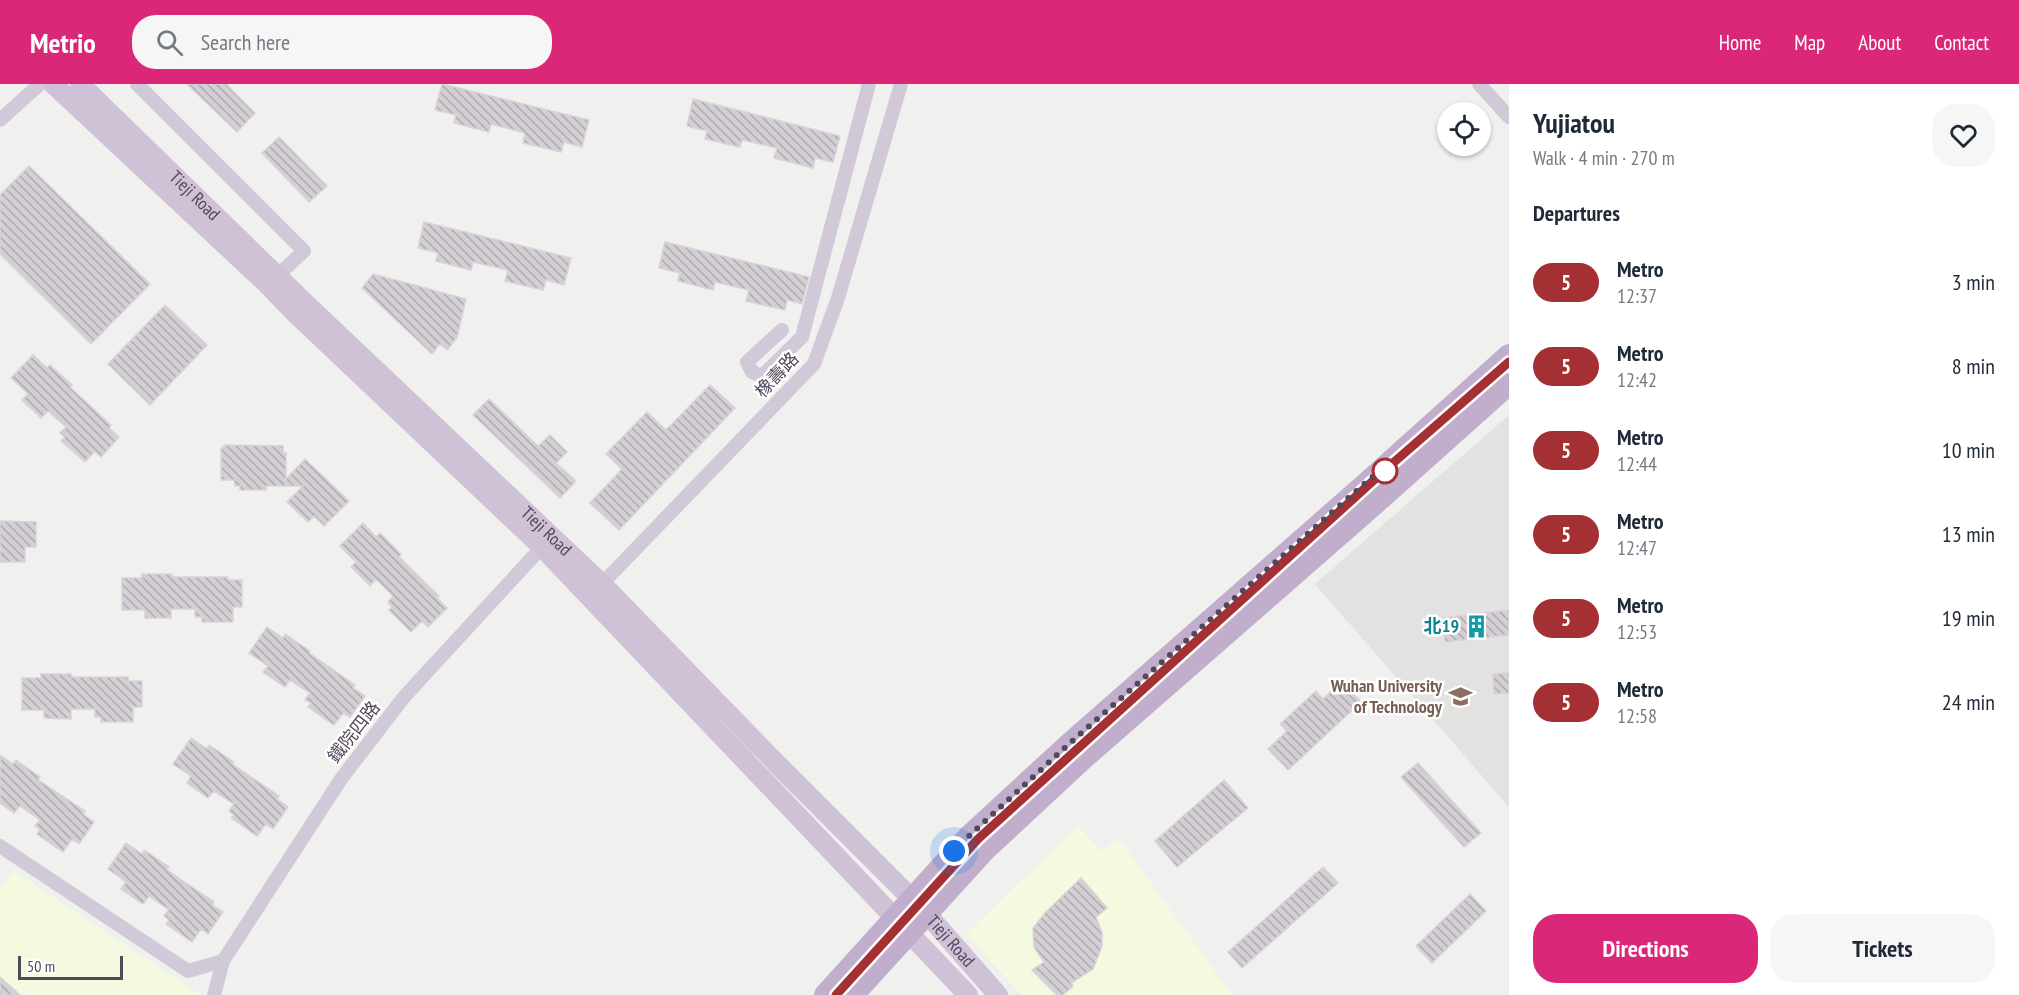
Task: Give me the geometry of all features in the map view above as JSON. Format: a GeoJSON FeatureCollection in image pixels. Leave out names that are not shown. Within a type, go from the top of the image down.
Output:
{"type":"FeatureCollection","features":[{"type":"Feature","properties":{"kind":"main road","name":"Tieji Road"},"geometry":{"type":"LineString","coordinates":[[53,84],[273,280],[303,321],[542,547],[596,590],[968,995]]}},
{"type":"Feature","properties":{"kind":"main road","name":"Tieji Road"},"geometry":{"type":"LineString","coordinates":[[80,84],[273,280],[779,766],[919,906],[998,995]]}},
{"type":"Feature","properties":{"kind":"main road"},"geometry":{"type":"LineString","coordinates":[[825,995],[902,925],[919,906],[969,836],[1069,744],[1509,355]]}},
{"type":"Feature","properties":{"kind":"main road"},"geometry":{"type":"LineString","coordinates":[[919,906],[984,851],[1067,774],[1509,384]]}},
{"type":"Feature","properties":{"kind":"main road"},"geometry":{"type":"LineString","coordinates":[[853,995],[902,925]]}},
{"type":"Feature","properties":{"kind":"street"},"geometry":{"type":"LineString","coordinates":[[0,120],[40,84]]}},
{"type":"Feature","properties":{"kind":"street"},"geometry":{"type":"LineString","coordinates":[[137,84],[304,251],[273,280]]}},
{"type":"Feature","properties":{"kind":"street"},"geometry":{"type":"LineString","coordinates":[[782,330],[747,362],[752,372],[762,376],[802,337],[869,84]]}},
{"type":"Feature","properties":{"kind":"street","name":"橡壽路"},"geometry":{"type":"LineString","coordinates":[[596,590],[814,364],[838,298],[901,84]]}},
{"type":"Feature","properties":{"kind":"street"},"geometry":{"type":"LineString","coordinates":[[1479,84],[1509,117]]}},
{"type":"Feature","properties":{"kind":"street","name":"鐵院四路"},"geometry":{"type":"LineString","coordinates":[[214,995],[224,961],[341,779],[404,697],[542,547]]}},
{"type":"Feature","properties":{"kind":"street"},"geometry":{"type":"LineString","coordinates":[[0,846],[188,971],[224,961]]}},
{"type":"Feature","properties":{"kind":"shaded area","name":"Wuhan University of Technology"},"geometry":{"type":"Polygon","coordinates":[[[1509,415],[1509,807],[1315,584],[1509,415]]]}},
{"type":"Feature","properties":{"kind":"shaded area"},"geometry":{"type":"Polygon","coordinates":[[[1078,826],[1101,851],[1119,839],[1232,995],[1022,995],[966,934],[1078,826]]]}},
{"type":"Feature","properties":{"kind":"shaded area"},"geometry":{"type":"Polygon","coordinates":[[[13,871],[201,995],[0,995],[0,888],[13,871]]]}},
{"type":"Feature","properties":{"kind":"building"},"geometry":{"type":"Polygon","coordinates":[[[187,84],[226,84],[255,113],[237,132],[187,84]]]}},
{"type":"Feature","properties":{"kind":"building"},"geometry":{"type":"Polygon","coordinates":[[[442,84],[589,120],[582,147],[564,142],[561,152],[523,143],[525,133],[491,124],[489,132],[454,123],[456,115],[435,110],[442,84]]]}},
{"type":"Feature","properties":{"kind":"building"},"geometry":{"type":"Polygon","coordinates":[[[693,99],[840,136],[833,162],[815,158],[813,168],[774,158],[777,148],[742,140],[740,147],[705,139],[707,131],[687,126],[693,99]]]}},
{"type":"Feature","properties":{"kind":"building"},"geometry":{"type":"Polygon","coordinates":[[[279,137],[327,186],[309,202],[262,153],[279,137]]]}},
{"type":"Feature","properties":{"kind":"building"},"geometry":{"type":"Polygon","coordinates":[[[29,166],[150,284],[91,344],[0,254],[0,195],[29,166]]]}},
{"type":"Feature","properties":{"kind":"building"},"geometry":{"type":"Polygon","coordinates":[[[424,222],[571,258],[564,285],[546,280],[543,290],[505,281],[508,270],[473,262],[471,270],[436,261],[438,253],[418,248],[424,222]]]}},
{"type":"Feature","properties":{"kind":"building"},"geometry":{"type":"Polygon","coordinates":[[[665,242],[809,277],[802,304],[787,300],[785,310],[746,301],[749,290],[715,282],[713,290],[678,281],[680,273],[659,268],[665,242]]]}},
{"type":"Feature","properties":{"kind":"building"},"geometry":{"type":"Polygon","coordinates":[[[373,274],[466,299],[457,338],[447,350],[440,344],[432,354],[362,288],[373,274]]]}},
{"type":"Feature","properties":{"kind":"building"},"geometry":{"type":"Polygon","coordinates":[[[165,305],[207,345],[150,405],[108,364],[165,305]]]}},
{"type":"Feature","properties":{"kind":"building"},"geometry":{"type":"Polygon","coordinates":[[[33,355],[47,368],[50,365],[72,385],[70,387],[111,425],[109,428],[119,437],[101,457],[95,451],[85,462],[61,441],[65,437],[60,433],[66,427],[48,411],[41,418],[22,400],[28,394],[11,378],[33,355]]]}},
{"type":"Feature","properties":{"kind":"building"},"geometry":{"type":"Polygon","coordinates":[[[710,385],[735,408],[619,530],[590,503],[622,469],[606,454],[647,412],[666,430],[710,385]]]}},
{"type":"Feature","properties":{"kind":"building"},"geometry":{"type":"Polygon","coordinates":[[[489,399],[538,446],[550,435],[567,452],[556,463],[576,481],[560,498],[473,415],[489,399]]]}},
{"type":"Feature","properties":{"kind":"building"},"geometry":{"type":"Polygon","coordinates":[[[225,445],[283,446],[283,453],[286,453],[286,479],[305,459],[349,501],[324,526],[314,516],[308,522],[287,502],[303,486],[266,486],[266,490],[240,490],[240,486],[235,486],[234,480],[221,480],[221,449],[225,445]]]}},
{"type":"Feature","properties":{"kind":"building"},"geometry":{"type":"Polygon","coordinates":[[[0,521],[36,522],[36,547],[25,547],[25,562],[0,562],[0,521]]]}},
{"type":"Feature","properties":{"kind":"building"},"geometry":{"type":"Polygon","coordinates":[[[363,523],[376,537],[380,533],[401,554],[399,557],[439,596],[437,598],[447,608],[428,627],[422,621],[411,632],[389,610],[392,607],[388,602],[393,596],[376,579],[370,586],[351,567],[356,562],[340,546],[363,523]]]}},
{"type":"Feature","properties":{"kind":"building"},"geometry":{"type":"Polygon","coordinates":[[[142,574],[172,574],[172,577],[228,577],[228,580],[242,580],[242,607],[233,607],[233,622],[202,622],[202,617],[195,617],[195,609],[171,609],[171,618],[145,618],[145,610],[122,610],[122,578],[142,578],[142,574]]]}},
{"type":"Feature","properties":{"kind":"building","name":"北19"},"geometry":{"type":"Polygon","coordinates":[[[1509,610],[1509,635],[1445,642],[1443,618],[1509,610]]]}},
{"type":"Feature","properties":{"kind":"building"},"geometry":{"type":"Polygon","coordinates":[[[267,627],[283,638],[285,634],[355,685],[353,688],[365,696],[350,717],[343,713],[334,725],[308,707],[311,703],[305,700],[310,693],[290,680],[285,687],[263,672],[268,666],[249,653],[267,627]]]}},
{"type":"Feature","properties":{"kind":"building"},"geometry":{"type":"Polygon","coordinates":[[[1509,673],[1509,693],[1494,694],[1493,674],[1509,673]]]}},
{"type":"Feature","properties":{"kind":"building"},"geometry":{"type":"Polygon","coordinates":[[[41,674],[71,674],[71,677],[128,677],[128,681],[142,681],[142,707],[133,707],[133,722],[101,722],[101,717],[95,717],[95,709],[71,709],[71,719],[44,718],[44,710],[22,710],[22,678],[41,678],[41,674]]]}},
{"type":"Feature","properties":{"kind":"building"},"geometry":{"type":"Polygon","coordinates":[[[1342,681],[1361,702],[1288,770],[1268,749],[1287,731],[1280,724],[1316,691],[1323,699],[1342,681]]]}},
{"type":"Feature","properties":{"kind":"building"},"geometry":{"type":"Polygon","coordinates":[[[191,738],[207,749],[209,745],[234,762],[232,764],[279,796],[277,799],[288,807],[273,829],[266,824],[257,836],[231,818],[234,815],[229,811],[234,804],[214,791],[208,798],[187,783],[191,776],[173,764],[191,738]]]}},
{"type":"Feature","properties":{"kind":"building"},"geometry":{"type":"Polygon","coordinates":[[[0,755],[13,764],[16,760],[40,777],[38,780],[85,811],[83,814],[94,822],[79,844],[72,839],[63,852],[37,834],[40,830],[35,826],[40,820],[20,806],[14,813],[0,803],[0,755]]]}},
{"type":"Feature","properties":{"kind":"building"},"geometry":{"type":"Polygon","coordinates":[[[1418,763],[1481,833],[1464,847],[1401,777],[1418,763]]]}},
{"type":"Feature","properties":{"kind":"building"},"geometry":{"type":"Polygon","coordinates":[[[1224,780],[1248,808],[1177,867],[1155,841],[1224,780]]]}},
{"type":"Feature","properties":{"kind":"building"},"geometry":{"type":"Polygon","coordinates":[[[126,843],[142,854],[144,850],[169,867],[167,870],[214,902],[212,905],[223,912],[208,934],[201,929],[192,942],[166,924],[169,920],[164,916],[169,910],[149,896],[143,904],[121,889],[126,882],[108,869],[126,843]]]}},
{"type":"Feature","properties":{"kind":"building"},"geometry":{"type":"Polygon","coordinates":[[[1323,867],[1338,883],[1242,968],[1228,952],[1323,867]]]}},
{"type":"Feature","properties":{"kind":"building"},"geometry":{"type":"Polygon","coordinates":[[[1081,878],[1107,908],[1096,917],[1102,933],[1102,946],[1093,969],[1071,983],[1073,986],[1063,995],[1057,995],[1032,970],[1044,962],[1034,947],[1033,928],[1081,878]]]}},
{"type":"Feature","properties":{"kind":"building"},"geometry":{"type":"Polygon","coordinates":[[[1470,894],[1486,911],[1432,963],[1416,946],[1470,894]]]}},
{"type":"Feature","properties":{"kind":"building"},"geometry":{"type":"Polygon","coordinates":[[[0,977],[20,995],[0,995],[0,977]]]}},
{"type":"Feature","properties":{"kind":"metro line","name":"5"},"geometry":{"type":"LineString","coordinates":[[836,995],[978,839],[1385,470],[1509,362]]}},
{"type":"Feature","properties":{"kind":"place","name":"北19"},"geometry":{"type":"Point","coordinates":[1477,626]}},
{"type":"Feature","properties":{"kind":"place","name":"Wuhan University of Technology"},"geometry":{"type":"Point","coordinates":[1460,696]}},
{"type":"Feature","properties":{"kind":"route"},"geometry":{"type":"LineString","coordinates":[[954,851],[1069,744],[1379,471],[1385,471]]}}]}
